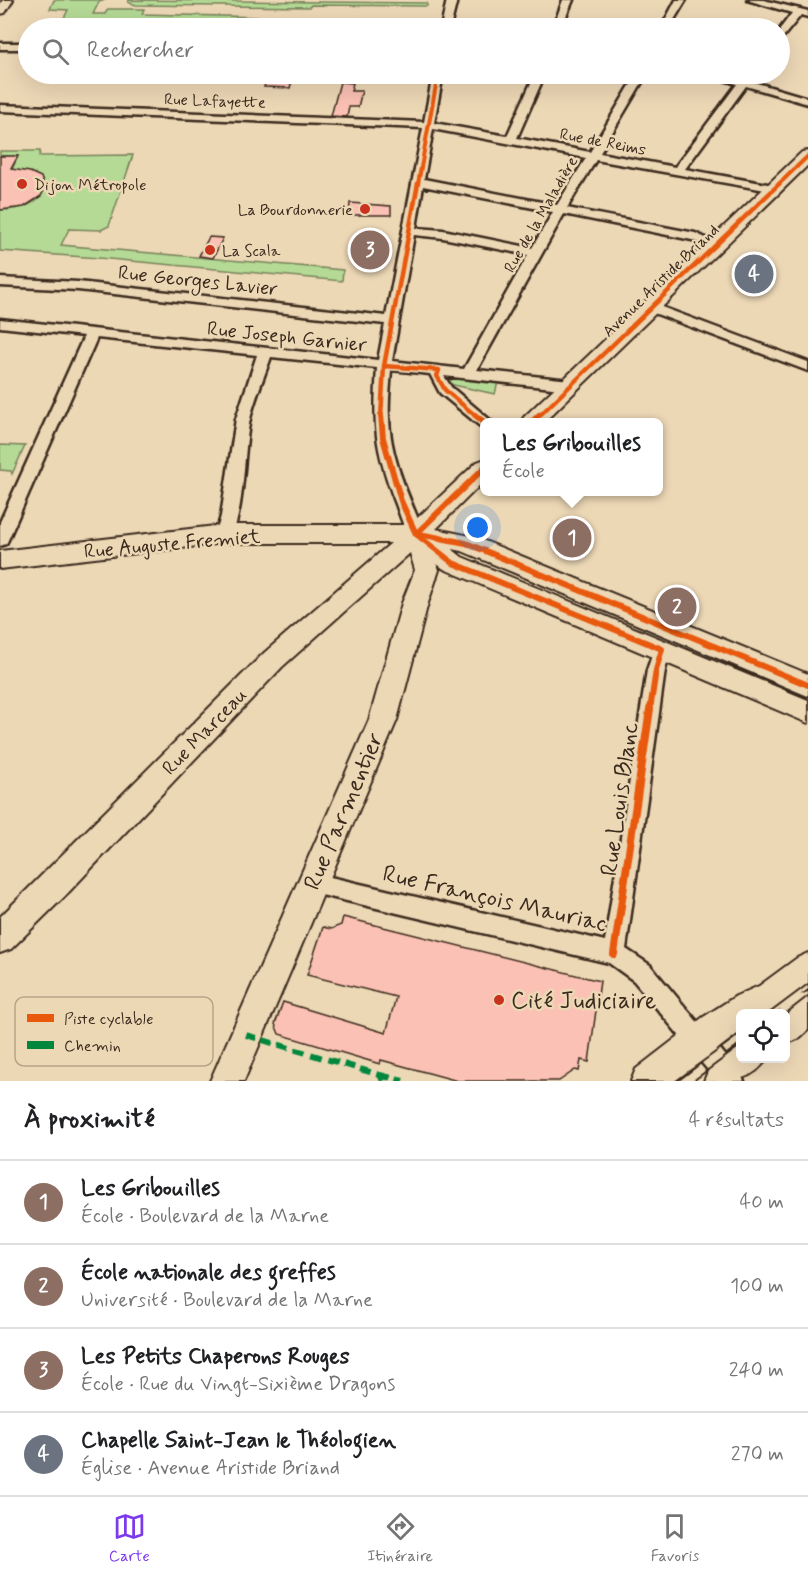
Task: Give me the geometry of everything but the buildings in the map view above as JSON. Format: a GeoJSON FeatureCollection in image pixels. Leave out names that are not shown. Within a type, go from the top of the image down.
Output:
{"type":"FeatureCollection","features":[{"type":"Feature","properties":{"kind":"main road"},"geometry":{"type":"LineString","coordinates":[[0,10],[6,0]]}},
{"type":"Feature","properties":{"kind":"main road","name":"Avenue Aristide Briand"},"geometry":{"type":"LineString","coordinates":[[537,418],[773,189],[804,164]]}},
{"type":"Feature","properties":{"kind":"main road"},"geometry":{"type":"LineString","coordinates":[[416,534],[480,473]]}},
{"type":"Feature","properties":{"kind":"main road","name":"Rue Auguste Fremiet"},"geometry":{"type":"LineString","coordinates":[[0,560],[224,534],[416,534],[466,543],[667,639]]}},
{"type":"Feature","properties":{"kind":"main road","name":"Rue Marceau"},"geometry":{"type":"LineString","coordinates":[[0,938],[54,886],[273,660],[416,534]]}},
{"type":"Feature","properties":{"kind":"main road","name":"Rue Parmentier"},"geometry":{"type":"LineString","coordinates":[[227,1081],[383,720],[415,603],[427,570],[416,534]]}},
{"type":"Feature","properties":{"kind":"main road"},"geometry":{"type":"LineString","coordinates":[[378,568],[395,566],[408,573],[416,588],[415,603]]}},
{"type":"Feature","properties":{"kind":"main road"},"geometry":{"type":"LineString","coordinates":[[667,639],[808,685]]}},
{"type":"Feature","properties":{"kind":"main road"},"geometry":{"type":"LineString","coordinates":[[667,639],[808,712]]}},
{"type":"Feature","properties":{"kind":"main road"},"geometry":{"type":"LineString","coordinates":[[648,1081],[748,1008],[771,997],[808,969]]}},
{"type":"Feature","properties":{"kind":"main road"},"geometry":{"type":"LineString","coordinates":[[790,1024],[808,1008]]}},
{"type":"Feature","properties":{"kind":"street"},"geometry":{"type":"LineString","coordinates":[[448,18],[452,0]]}},
{"type":"Feature","properties":{"kind":"street"},"geometry":{"type":"LineString","coordinates":[[561,18],[568,0]]}},
{"type":"Feature","properties":{"kind":"street"},"geometry":{"type":"LineString","coordinates":[[671,18],[681,0]]}},
{"type":"Feature","properties":{"kind":"street"},"geometry":{"type":"LineString","coordinates":[[752,0],[803,13]]}},
{"type":"Feature","properties":{"kind":"street"},"geometry":{"type":"LineString","coordinates":[[790,25],[803,13]]}},
{"type":"Feature","properties":{"kind":"street"},"geometry":{"type":"LineString","coordinates":[[0,46],[18,46]]}},
{"type":"Feature","properties":{"kind":"street"},"geometry":{"type":"LineString","coordinates":[[416,534],[401,501],[383,438],[381,416],[384,366],[436,84]]}},
{"type":"Feature","properties":{"kind":"street"},"geometry":{"type":"LineString","coordinates":[[511,140],[536,84]]}},
{"type":"Feature","properties":{"kind":"street","name":"Rue de la Maladière"},"geometry":{"type":"LineString","coordinates":[[469,372],[560,210],[636,84]]}},
{"type":"Feature","properties":{"kind":"street"},"geometry":{"type":"LineString","coordinates":[[676,172],[742,84]]}},
{"type":"Feature","properties":{"kind":"street"},"geometry":{"type":"LineString","coordinates":[[762,84],[808,101]]}},
{"type":"Feature","properties":{"kind":"street","name":"Rue Lafayette"},"geometry":{"type":"LineString","coordinates":[[0,108],[428,125]]}},
{"type":"Feature","properties":{"kind":"street","name":"Rue de Reims"},"geometry":{"type":"LineString","coordinates":[[428,125],[773,189]]}},
{"type":"Feature","properties":{"kind":"street"},"geometry":{"type":"LineString","coordinates":[[418,181],[695,237],[716,245]]}},
{"type":"Feature","properties":{"kind":"street"},"geometry":{"type":"LineString","coordinates":[[408,231],[443,234],[537,253]]}},
{"type":"Feature","properties":{"kind":"street","name":"Rue Georges Lavier"},"geometry":{"type":"LineString","coordinates":[[0,282],[78,286],[392,321]]}},
{"type":"Feature","properties":{"kind":"street"},"geometry":{"type":"LineString","coordinates":[[651,307],[808,367]]}},
{"type":"Feature","properties":{"kind":"street","name":"Rue Joseph Garnier"},"geometry":{"type":"LineString","coordinates":[[0,323],[384,366],[469,372],[570,385]]}},
{"type":"Feature","properties":{"kind":"street"},"geometry":{"type":"LineString","coordinates":[[0,540],[92,333]]}},
{"type":"Feature","properties":{"kind":"street"},"geometry":{"type":"LineString","coordinates":[[224,534],[229,516],[243,419],[265,353]]}},
{"type":"Feature","properties":{"kind":"street"},"geometry":{"type":"LineString","coordinates":[[439,370],[438,376],[445,390],[480,419]]}},
{"type":"Feature","properties":{"kind":"street","name":"Rue Louis Blanc"},"geometry":{"type":"LineString","coordinates":[[614,954],[656,670],[667,639]]}},
{"type":"Feature","properties":{"kind":"street","name":"Rue François Mauriac"},"geometry":{"type":"LineString","coordinates":[[312,883],[614,954],[642,973],[700,1042],[733,1074]]}},
{"type":"Feature","properties":{"kind":"green space"},"geometry":{"type":"Polygon","coordinates":[[[54,0],[105,0],[99,2],[93,14],[105,14],[108,9],[144,9],[142,14],[299,18],[64,18],[68,10],[50,9],[54,0]]]}},
{"type":"Feature","properties":{"kind":"green space"},"geometry":{"type":"Polygon","coordinates":[[[129,0],[427,3],[427,6],[136,5],[128,2],[129,0]]]}},
{"type":"Feature","properties":{"kind":"green space"},"geometry":{"type":"Polygon","coordinates":[[[0,151],[40,151],[39,156],[133,155],[109,226],[101,230],[69,229],[61,245],[343,270],[342,281],[0,251],[0,210],[26,206],[37,199],[45,188],[37,175],[27,172],[11,172],[18,156],[0,156],[0,151]]]}},
{"type":"Feature","properties":{"kind":"green space"},"geometry":{"type":"Polygon","coordinates":[[[453,377],[498,382],[495,394],[449,384],[453,377]]]}},
{"type":"Feature","properties":{"kind":"green space"},"geometry":{"type":"Polygon","coordinates":[[[0,445],[25,446],[12,474],[11,471],[0,470],[0,445]]]}},
{"type":"Feature","properties":{"kind":"tram line"},"geometry":{"type":"LineString","coordinates":[[775,1009],[808,984]]}},
{"type":"Feature","properties":{"kind":"tram line"},"geometry":{"type":"LineString","coordinates":[[790,1010],[808,996]]}},
{"type":"Feature","properties":{"kind":"tram line"},"geometry":{"type":"LineString","coordinates":[[676,1081],[736,1037]]}},
{"type":"Feature","properties":{"kind":"tram line"},"geometry":{"type":"LineString","coordinates":[[693,1081],[736,1049]]}},
{"type":"Feature","properties":{"kind":"marked path"},"geometry":{"type":"LineString","coordinates":[[246,1035],[380,1075],[383,1081]]}},
{"type":"Feature","properties":{"kind":"marked path"},"geometry":{"type":"LineString","coordinates":[[380,1075],[403,1081]]}},
{"type":"Feature","properties":{"kind":"cycle path"},"geometry":{"type":"LineString","coordinates":[[436,84],[384,366],[381,416],[383,438],[401,501],[416,534],[453,563],[662,649],[656,670],[614,954]]}},
{"type":"Feature","properties":{"kind":"cycle path"},"geometry":{"type":"LineString","coordinates":[[536,418],[808,156]]}},
{"type":"Feature","properties":{"kind":"cycle path"},"geometry":{"type":"LineString","coordinates":[[384,366],[439,370],[437,376],[445,390],[480,419]]}},
{"type":"Feature","properties":{"kind":"cycle path"},"geometry":{"type":"LineString","coordinates":[[416,534],[480,472]]}},
{"type":"Feature","properties":{"kind":"cycle path"},"geometry":{"type":"LineString","coordinates":[[419,534],[466,543],[808,685]]}},
{"type":"Feature","properties":{"kind":"place","name":"Dijon Métropole"},"geometry":{"type":"Point","coordinates":[22,184]}},
{"type":"Feature","properties":{"kind":"place","name":"La Bourdonnerie"},"geometry":{"type":"Point","coordinates":[365,209]}},
{"type":"Feature","properties":{"kind":"place","name":"La Scala"},"geometry":{"type":"Point","coordinates":[210,250]}},
{"type":"Feature","properties":{"kind":"place","name":"Les Petits Chaperons Rouges"},"geometry":{"type":"Point","coordinates":[370,250]}},
{"type":"Feature","properties":{"kind":"place","name":"Chapelle Saint-Jean le Théologien"},"geometry":{"type":"Point","coordinates":[754,274]}},
{"type":"Feature","properties":{"kind":"place","name":"Les Gribouilles"},"geometry":{"type":"Point","coordinates":[572,538]}},
{"type":"Feature","properties":{"kind":"place","name":"École nationale des greffes"},"geometry":{"type":"Point","coordinates":[677,607]}},
{"type":"Feature","properties":{"kind":"place","name":"Cité Judiciaire"},"geometry":{"type":"Point","coordinates":[499,1000]}}]}
